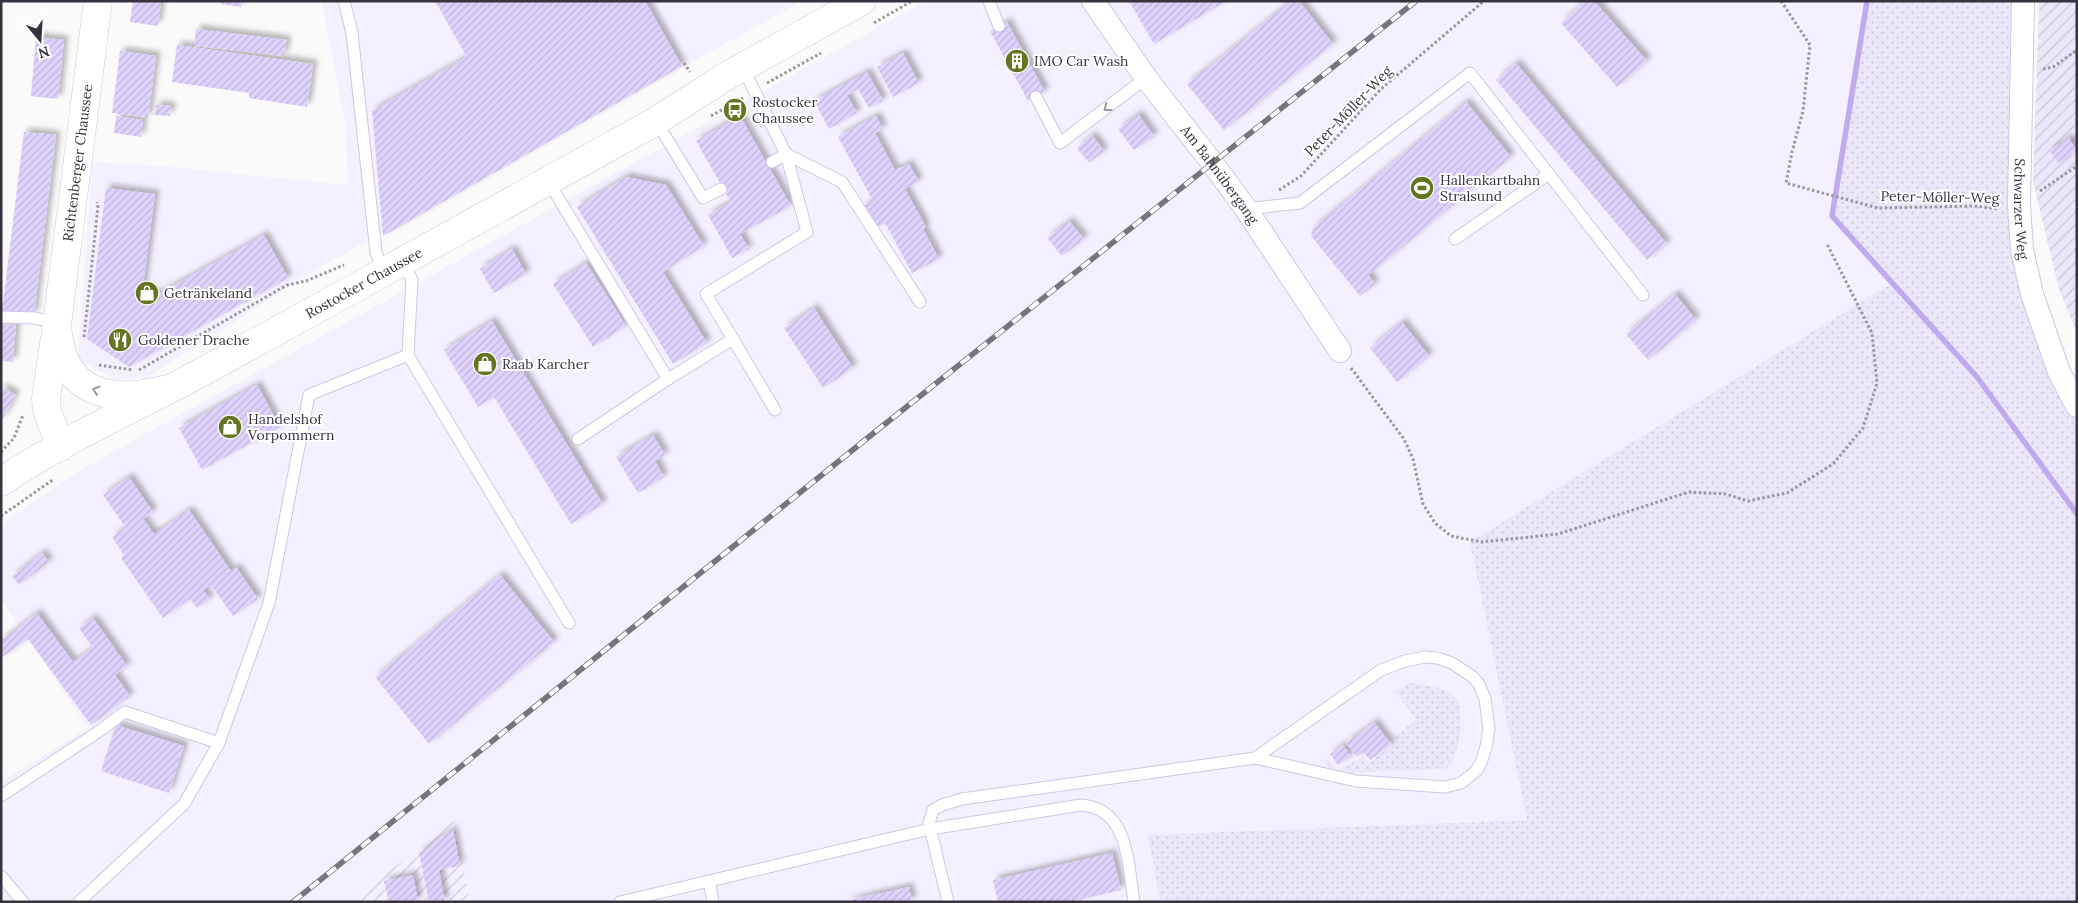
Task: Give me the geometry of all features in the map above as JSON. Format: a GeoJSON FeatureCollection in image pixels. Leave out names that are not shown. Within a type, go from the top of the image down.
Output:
{"type":"FeatureCollection","features":[{"type":"Feature","properties":{"kind":"main road","name":"Richtenberger Chaussee"},"geometry":{"type":"LineString","coordinates":[[61,447],[47,411],[46,398],[98,1]]}},
{"type":"Feature","properties":{"kind":"main road","name":"Rostocker Chaussee"},"geometry":{"type":"LineString","coordinates":[[1,482],[61,447],[178,386],[387,262],[548,181],[656,121],[849,4]]}},
{"type":"Feature","properties":{"kind":"main road","name":"Richtenberger Chaussee"},"geometry":{"type":"LineString","coordinates":[[57,324],[66,364],[75,378],[88,388],[111,395],[126,396],[178,386]]}},
{"type":"Feature","properties":{"kind":"street","name":"Am Bahnübergang"},"geometry":{"type":"LineString","coordinates":[[1093,1],[1146,78],[1246,209],[1340,352]]}},
{"type":"Feature","properties":{"kind":"street","name":"Schwarzer Weg"},"geometry":{"type":"LineString","coordinates":[[2022,1],[2019,205],[2022,250],[2032,294],[2059,372],[2077,406]]}},
{"type":"Feature","properties":{"kind":"lane"},"geometry":{"type":"LineString","coordinates":[[344,1],[352,33],[387,262],[412,280],[408,354],[569,623]]}},
{"type":"Feature","properties":{"kind":"lane"},"geometry":{"type":"LineString","coordinates":[[989,1],[999,26]]}},
{"type":"Feature","properties":{"kind":"lane"},"geometry":{"type":"LineString","coordinates":[[742,68],[786,154],[807,232],[706,294],[775,410]]}},
{"type":"Feature","properties":{"kind":"lane"},"geometry":{"type":"LineString","coordinates":[[1246,209],[1300,203],[1470,72],[1643,295]]}},
{"type":"Feature","properties":{"kind":"lane"},"geometry":{"type":"LineString","coordinates":[[1036,97],[1060,143],[1146,78]]}},
{"type":"Feature","properties":{"kind":"lane"},"geometry":{"type":"LineString","coordinates":[[656,121],[703,198],[721,189]]}},
{"type":"Feature","properties":{"kind":"lane"},"geometry":{"type":"LineString","coordinates":[[772,162],[786,154]]}},
{"type":"Feature","properties":{"kind":"lane"},"geometry":{"type":"LineString","coordinates":[[786,154],[842,182],[920,302]]}},
{"type":"Feature","properties":{"kind":"lane"},"geometry":{"type":"LineString","coordinates":[[1455,239],[1549,174]]}},
{"type":"Feature","properties":{"kind":"lane"},"geometry":{"type":"LineString","coordinates":[[548,181],[668,379]]}},
{"type":"Feature","properties":{"kind":"lane"},"geometry":{"type":"LineString","coordinates":[[1,317],[36,318],[57,324]]}},
{"type":"Feature","properties":{"kind":"lane"},"geometry":{"type":"LineString","coordinates":[[578,439],[668,379],[734,339]]}},
{"type":"Feature","properties":{"kind":"lane"},"geometry":{"type":"LineString","coordinates":[[79,902],[184,804],[219,743],[269,603],[309,395],[408,354]]}},
{"type":"Feature","properties":{"kind":"lane"},"geometry":{"type":"LineString","coordinates":[[948,902],[930,828],[930,816],[935,808],[962,799],[1255,758],[1331,776],[1369,782],[1453,786],[1461,783],[1476,771],[1484,755],[1489,729],[1485,699],[1479,684],[1473,677],[1452,663],[1437,658],[1425,657],[1405,661],[1381,670],[1255,758]]}},
{"type":"Feature","properties":{"kind":"lane"},"geometry":{"type":"LineString","coordinates":[[1,796],[125,712],[219,743]]}},
{"type":"Feature","properties":{"kind":"lane"},"geometry":{"type":"LineString","coordinates":[[620,902],[930,828],[1090,805],[1111,816],[1118,826],[1124,846],[1134,902]]}},
{"type":"Feature","properties":{"kind":"lane"},"geometry":{"type":"LineString","coordinates":[[1,876],[23,902]]}},
{"type":"Feature","properties":{"kind":"lane"},"geometry":{"type":"LineString","coordinates":[[709,881],[713,902]]}},
{"type":"Feature","properties":{"kind":"path","name":"Peter-Möller-Weg"},"geometry":{"type":"LineString","coordinates":[[1278,190],[1301,176],[1381,89],[1484,1]]}},
{"type":"Feature","properties":{"kind":"path","name":"Peter-Möller-Weg"},"geometry":{"type":"LineString","coordinates":[[1781,1],[1810,45],[1802,111],[1786,183],[1878,208],[1975,206],[2004,210],[2019,205]]}},
{"type":"Feature","properties":{"kind":"path"},"geometry":{"type":"LineString","coordinates":[[2020,74],[2052,67],[2077,50]]}},
{"type":"Feature","properties":{"kind":"path"},"geometry":{"type":"LineString","coordinates":[[684,63],[690,73]]}},
{"type":"Feature","properties":{"kind":"path"},"geometry":{"type":"LineString","coordinates":[[682,78],[699,68]]}},
{"type":"Feature","properties":{"kind":"path"},"geometry":{"type":"LineString","coordinates":[[2019,205],[2077,166]]}},
{"type":"Feature","properties":{"kind":"path"},"geometry":{"type":"LineString","coordinates":[[84,347],[84,328],[98,207],[96,200]]}},
{"type":"Feature","properties":{"kind":"path"},"geometry":{"type":"LineString","coordinates":[[1340,352],[1404,439],[1413,459],[1423,504],[1435,523],[1451,536],[1482,542],[1558,534],[1689,492],[1726,494],[1748,501],[1787,494],[1833,464],[1863,428],[1877,383],[1872,333],[1827,244]]}},
{"type":"Feature","properties":{"kind":"path"},"geometry":{"type":"LineString","coordinates":[[98,364],[138,370],[287,285],[387,262]]}},
{"type":"Feature","properties":{"kind":"path"},"geometry":{"type":"LineString","coordinates":[[1,452],[14,438],[21,424]]}},
{"type":"Feature","properties":{"kind":"path"},"geometry":{"type":"LineString","coordinates":[[1,516],[58,475]]}},
{"type":"Feature","properties":{"kind":"shaded area"},"geometry":{"type":"Polygon","coordinates":[[[322,1],[802,1],[315,270],[148,377],[116,380],[78,359],[92,162],[161,166],[348,185],[346,130],[322,1]]]}},
{"type":"Feature","properties":{"kind":"shaded area"},"geometry":{"type":"Polygon","coordinates":[[[926,1],[1866,1],[1832,216],[1892,283],[1470,542],[1527,820],[1148,835],[1160,902],[1,902],[1,782],[88,728],[1,600],[1,525],[75,473],[926,1]]]}},
{"type":"Feature","properties":{"kind":"shaded area"},"geometry":{"type":"Polygon","coordinates":[[[1867,1],[2022,1],[2022,250],[2077,406],[2077,902],[1160,902],[1148,835],[1527,820],[1470,542],[1892,283],[1832,216],[1867,1]]]}},
{"type":"Feature","properties":{"kind":"shaded area"},"geometry":{"type":"Polygon","coordinates":[[[2039,1],[2077,1],[2077,333],[2059,289],[2033,182],[2039,1]]]}},
{"type":"Feature","properties":{"kind":"shaded area"},"geometry":{"type":"Polygon","coordinates":[[[1411,683],[1428,685],[1447,691],[1455,697],[1458,703],[1461,723],[1460,735],[1458,746],[1450,764],[1445,769],[1337,773],[1330,770],[1326,764],[1327,759],[1338,771],[1363,756],[1369,763],[1393,745],[1390,740],[1417,720],[1395,692],[1411,683]]]}},
{"type":"Feature","properties":{"kind":"shaded area"},"geometry":{"type":"Polygon","coordinates":[[[454,821],[470,902],[349,902],[454,821]]]}},
{"type":"Feature","properties":{"kind":"building"},"geometry":{"type":"Polygon","coordinates":[[[133,1],[161,1],[158,26],[130,22],[133,1]]]}},
{"type":"Feature","properties":{"kind":"building"},"geometry":{"type":"Polygon","coordinates":[[[221,1],[241,1],[241,7],[221,4],[221,1]]]}},
{"type":"Feature","properties":{"kind":"building"},"geometry":{"type":"Polygon","coordinates":[[[435,1],[645,1],[682,66],[383,236],[372,111],[467,57],[435,1]]]}},
{"type":"Feature","properties":{"kind":"building"},"geometry":{"type":"Polygon","coordinates":[[[1129,1],[1226,1],[1154,44],[1129,1]]]}},
{"type":"Feature","properties":{"kind":"building"},"geometry":{"type":"Polygon","coordinates":[[[1291,1],[1299,1],[1333,44],[1224,130],[1187,84],[1291,1]]]}},
{"type":"Feature","properties":{"kind":"building"},"geometry":{"type":"Polygon","coordinates":[[[1585,1],[1594,1],[1647,61],[1617,87],[1561,23],[1585,1]]]}},
{"type":"Feature","properties":{"kind":"building","name":"IMO Car Wash"},"geometry":{"type":"Polygon","coordinates":[[[1007,22],[1045,92],[1028,101],[990,31],[1007,22]]]}},
{"type":"Feature","properties":{"kind":"building"},"geometry":{"type":"Polygon","coordinates":[[[196,29],[287,40],[284,56],[194,46],[196,29]]]}},
{"type":"Feature","properties":{"kind":"building"},"geometry":{"type":"Polygon","coordinates":[[[36,37],[64,40],[58,99],[31,96],[36,37]]]}},
{"type":"Feature","properties":{"kind":"building"},"geometry":{"type":"Polygon","coordinates":[[[177,45],[313,64],[307,107],[249,98],[249,93],[172,82],[177,45]]]}},
{"type":"Feature","properties":{"kind":"building"},"geometry":{"type":"Polygon","coordinates":[[[120,51],[156,56],[148,118],[112,113],[120,51]]]}},
{"type":"Feature","properties":{"kind":"building"},"geometry":{"type":"Polygon","coordinates":[[[903,53],[919,83],[893,97],[877,67],[903,53]]]}},
{"type":"Feature","properties":{"kind":"building"},"geometry":{"type":"Polygon","coordinates":[[[1516,63],[1667,244],[1647,260],[1496,80],[1516,63]]]}},
{"type":"Feature","properties":{"kind":"building"},"geometry":{"type":"Polygon","coordinates":[[[867,72],[883,101],[869,108],[858,89],[847,95],[857,113],[829,129],[814,101],[867,72]]]}},
{"type":"Feature","properties":{"kind":"building"},"geometry":{"type":"Polygon","coordinates":[[[1466,102],[1511,157],[1368,275],[1375,284],[1360,296],[1311,236],[1313,228],[1466,102]]]}},
{"type":"Feature","properties":{"kind":"building"},"geometry":{"type":"Polygon","coordinates":[[[156,105],[171,106],[170,116],[155,115],[156,105]]]}},
{"type":"Feature","properties":{"kind":"building"},"geometry":{"type":"Polygon","coordinates":[[[1138,114],[1154,136],[1134,150],[1118,129],[1138,114]]]}},
{"type":"Feature","properties":{"kind":"building"},"geometry":{"type":"Polygon","coordinates":[[[116,116],[143,120],[141,137],[114,133],[116,116]]]}},
{"type":"Feature","properties":{"kind":"building"},"geometry":{"type":"Polygon","coordinates":[[[740,116],[791,206],[740,234],[749,249],[732,258],[708,215],[731,202],[696,141],[740,116]]]}},
{"type":"Feature","properties":{"kind":"building"},"geometry":{"type":"Polygon","coordinates":[[[876,116],[883,129],[875,133],[895,170],[909,164],[919,182],[905,189],[926,227],[923,229],[939,259],[912,273],[885,223],[875,228],[863,206],[873,201],[838,137],[876,116]]]}},
{"type":"Feature","properties":{"kind":"building"},"geometry":{"type":"Polygon","coordinates":[[[24,132],[56,135],[34,315],[2,311],[24,132]]]}},
{"type":"Feature","properties":{"kind":"building"},"geometry":{"type":"Polygon","coordinates":[[[1092,135],[1104,151],[1089,163],[1077,148],[1092,135]]]}},
{"type":"Feature","properties":{"kind":"building"},"geometry":{"type":"Polygon","coordinates":[[[2069,138],[2077,151],[2058,163],[2050,151],[2069,138]]]}},
{"type":"Feature","properties":{"kind":"building"},"geometry":{"type":"Polygon","coordinates":[[[626,177],[666,185],[704,246],[663,272],[707,343],[673,364],[577,207],[626,177]]]}},
{"type":"Feature","properties":{"kind":"building"},"geometry":{"type":"Polygon","coordinates":[[[106,188],[155,194],[143,286],[157,295],[264,235],[288,278],[129,367],[87,339],[106,188]]]}},
{"type":"Feature","properties":{"kind":"building"},"geometry":{"type":"Polygon","coordinates":[[[1069,221],[1084,239],[1062,256],[1047,238],[1069,221]]]}},
{"type":"Feature","properties":{"kind":"building"},"geometry":{"type":"Polygon","coordinates":[[[512,249],[526,274],[494,293],[480,269],[512,249]]]}},
{"type":"Feature","properties":{"kind":"building"},"geometry":{"type":"Polygon","coordinates":[[[586,263],[626,326],[593,347],[553,284],[586,263]]]}},
{"type":"Feature","properties":{"kind":"building"},"geometry":{"type":"Polygon","coordinates":[[[1675,294],[1696,320],[1648,360],[1626,334],[1675,294]]]}},
{"type":"Feature","properties":{"kind":"building"},"geometry":{"type":"Polygon","coordinates":[[[814,308],[853,368],[823,388],[784,328],[814,308]]]}},
{"type":"Feature","properties":{"kind":"building"},"geometry":{"type":"Polygon","coordinates":[[[492,321],[603,504],[571,524],[494,397],[478,407],[444,350],[492,321]]]}},
{"type":"Feature","properties":{"kind":"building"},"geometry":{"type":"Polygon","coordinates":[[[1402,322],[1429,356],[1397,382],[1370,348],[1402,322]]]}},
{"type":"Feature","properties":{"kind":"building"},"geometry":{"type":"Polygon","coordinates":[[[1,324],[16,325],[13,362],[1,361],[1,324]]]}},
{"type":"Feature","properties":{"kind":"building","name":"Handelshof Vorpommern"},"geometry":{"type":"Polygon","coordinates":[[[257,385],[280,427],[202,470],[179,428],[257,385]]]}},
{"type":"Feature","properties":{"kind":"building"},"geometry":{"type":"Polygon","coordinates":[[[1,387],[16,395],[1,422],[1,387]]]}},
{"type":"Feature","properties":{"kind":"building"},"geometry":{"type":"Polygon","coordinates":[[[653,435],[665,455],[655,461],[664,477],[638,493],[616,457],[653,435]]]}},
{"type":"Feature","properties":{"kind":"building"},"geometry":{"type":"Polygon","coordinates":[[[129,477],[153,512],[143,519],[154,534],[189,510],[231,571],[236,567],[258,599],[233,616],[211,585],[203,590],[210,599],[197,608],[190,599],[163,618],[121,558],[124,555],[112,537],[126,528],[103,495],[129,477]]]}},
{"type":"Feature","properties":{"kind":"building"},"geometry":{"type":"Polygon","coordinates":[[[42,553],[49,562],[19,585],[12,576],[42,553]]]}},
{"type":"Feature","properties":{"kind":"building"},"geometry":{"type":"Polygon","coordinates":[[[500,575],[554,642],[429,744],[375,677],[500,575]]]}},
{"type":"Feature","properties":{"kind":"building"},"geometry":{"type":"Polygon","coordinates":[[[37,613],[73,662],[93,648],[79,628],[93,618],[127,666],[115,675],[130,696],[91,725],[28,639],[1,658],[1,640],[37,613]]]}},
{"type":"Feature","properties":{"kind":"building"},"geometry":{"type":"Polygon","coordinates":[[[1374,722],[1391,744],[1370,760],[1363,752],[1357,757],[1346,743],[1374,722]]]}},
{"type":"Feature","properties":{"kind":"building"},"geometry":{"type":"Polygon","coordinates":[[[116,725],[184,746],[169,793],[101,771],[116,725]]]}},
{"type":"Feature","properties":{"kind":"building"},"geometry":{"type":"Polygon","coordinates":[[[1343,745],[1351,756],[1338,765],[1330,754],[1343,745]]]}},
{"type":"Feature","properties":{"kind":"building"},"geometry":{"type":"Polygon","coordinates":[[[453,829],[460,866],[439,870],[445,902],[429,902],[419,853],[453,829]]]}},
{"type":"Feature","properties":{"kind":"building"},"geometry":{"type":"Polygon","coordinates":[[[1112,853],[1121,890],[1070,902],[998,902],[993,880],[1112,853]]]}},
{"type":"Feature","properties":{"kind":"building"},"geometry":{"type":"Polygon","coordinates":[[[413,875],[418,902],[389,902],[384,881],[413,875]]]}},
{"type":"Feature","properties":{"kind":"building"},"geometry":{"type":"Polygon","coordinates":[[[909,887],[912,902],[846,902],[846,901],[909,887]]]}},
{"type":"Feature","properties":{"kind":"waterway"},"geometry":{"type":"LineString","coordinates":[[1867,1],[1832,216],[1977,377],[2077,514]]}},
{"type":"Feature","properties":{"kind":"railway"},"geometry":{"type":"LineString","coordinates":[[293,902],[870,436],[1416,1]]}},
{"type":"Feature","properties":{"kind":"place","name":"IMO Car Wash"},"geometry":{"type":"Point","coordinates":[1017,61]}},
{"type":"Feature","properties":{"kind":"place","name":"Rostocker Chaussee"},"geometry":{"type":"Point","coordinates":[735,110]}},
{"type":"Feature","properties":{"kind":"place","name":"Hallenkartbahn Stralsund"},"geometry":{"type":"Point","coordinates":[1422,188]}},
{"type":"Feature","properties":{"kind":"place","name":"Getränkeland"},"geometry":{"type":"Point","coordinates":[147,293]}},
{"type":"Feature","properties":{"kind":"place","name":"Goldener Drache"},"geometry":{"type":"Point","coordinates":[120,340]}},
{"type":"Feature","properties":{"kind":"place","name":"Raab Karcher"},"geometry":{"type":"Point","coordinates":[485,364]}},
{"type":"Feature","properties":{"kind":"place","name":"Handelshof Vorpommern"},"geometry":{"type":"Point","coordinates":[230,427]}}]}
